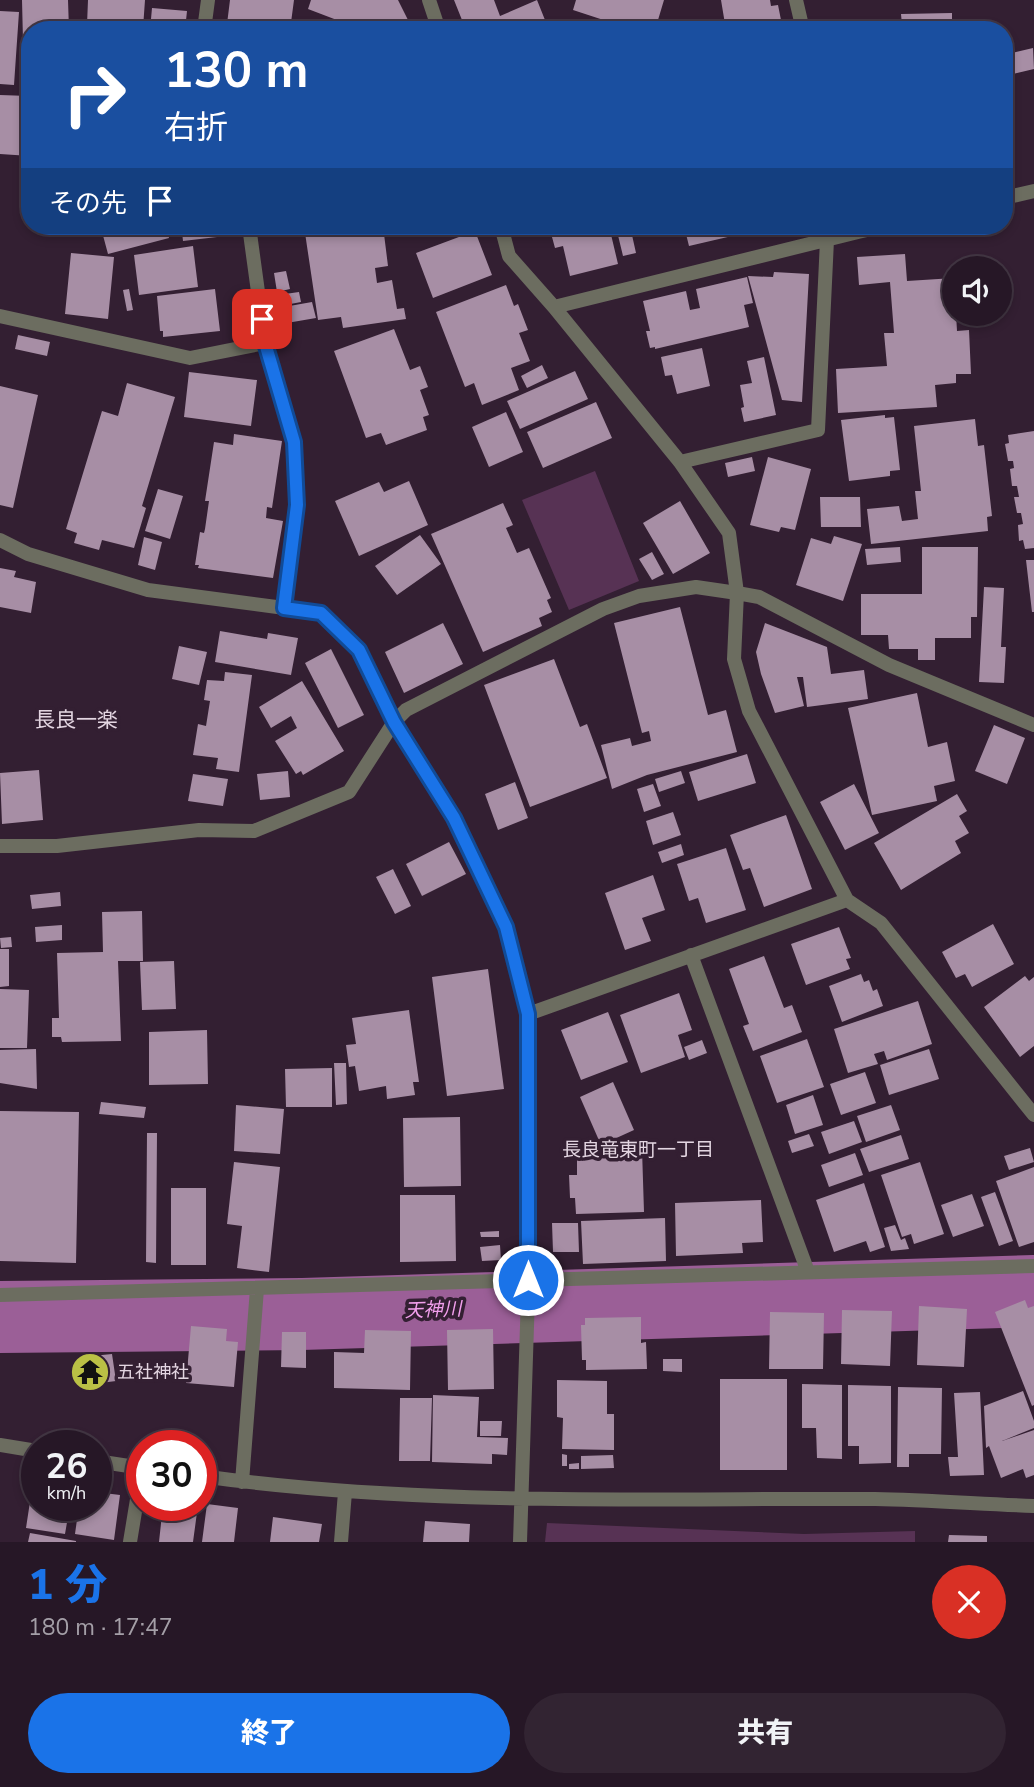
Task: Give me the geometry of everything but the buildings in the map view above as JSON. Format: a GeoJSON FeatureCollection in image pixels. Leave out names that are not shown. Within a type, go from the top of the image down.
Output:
{"type":"FeatureCollection","features":[{"type":"Feature","properties":{"kind":"street"},"geometry":{"type":"LineString","coordinates":[[205,21],[208,0]]}},
{"type":"Feature","properties":{"kind":"street"},"geometry":{"type":"LineString","coordinates":[[429,0],[436,21]]}},
{"type":"Feature","properties":{"kind":"street"},"geometry":{"type":"LineString","coordinates":[[796,0],[801,21]]}},
{"type":"Feature","properties":{"kind":"street"},"geometry":{"type":"LineString","coordinates":[[1013,196],[1034,191]]}},
{"type":"Feature","properties":{"kind":"street"},"geometry":{"type":"LineString","coordinates":[[250,235],[265,343],[294,442],[297,505],[284,608]]}},
{"type":"Feature","properties":{"kind":"street"},"geometry":{"type":"LineString","coordinates":[[503,235],[509,256],[680,462],[729,533],[737,593],[734,659],[749,711],[846,900],[881,923],[1034,1115]]}},
{"type":"Feature","properties":{"kind":"street"},"geometry":{"type":"LineString","coordinates":[[554,307],[841,235]]}},
{"type":"Feature","properties":{"kind":"street"},"geometry":{"type":"LineString","coordinates":[[680,462],[818,430],[827,240]]}},
{"type":"Feature","properties":{"kind":"street"},"geometry":{"type":"LineString","coordinates":[[0,316],[190,358],[265,343]]}},
{"type":"Feature","properties":{"kind":"street"},"geometry":{"type":"LineString","coordinates":[[0,540],[28,554],[148,590],[321,613],[359,650],[394,722],[454,818],[506,927],[528,1014],[528,1295],[520,1542]]}},
{"type":"Feature","properties":{"kind":"street"},"geometry":{"type":"LineString","coordinates":[[0,846],[57,846],[199,830],[254,831],[349,792],[394,722],[406,710],[603,609],[639,596],[696,587],[759,597],[889,666],[1034,724]]}},
{"type":"Feature","properties":{"kind":"street"},"geometry":{"type":"LineString","coordinates":[[528,1014],[846,900]]}},
{"type":"Feature","properties":{"kind":"street"},"geometry":{"type":"LineString","coordinates":[[691,955],[808,1272]]}},
{"type":"Feature","properties":{"kind":"street"},"geometry":{"type":"LineString","coordinates":[[0,1295],[1034,1266]]}},
{"type":"Feature","properties":{"kind":"street"},"geometry":{"type":"LineString","coordinates":[[242,1482],[257,1289]]}},
{"type":"Feature","properties":{"kind":"street"},"geometry":{"type":"LineString","coordinates":[[0,1445],[21,1448]]}},
{"type":"Feature","properties":{"kind":"street"},"geometry":{"type":"LineString","coordinates":[[217,1478],[345,1492],[520,1499],[878,1499],[1034,1506]]}},
{"type":"Feature","properties":{"kind":"street"},"geometry":{"type":"LineString","coordinates":[[341,1542],[345,1492]]}},
{"type":"Feature","properties":{"kind":"street"},"geometry":{"type":"LineString","coordinates":[[130,1542],[133,1521]]}},
{"type":"Feature","properties":{"kind":"shaded area"},"geometry":{"type":"Polygon","coordinates":[[[595,471],[639,581],[569,610],[522,500],[595,471]]]}},
{"type":"Feature","properties":{"kind":"shaded area"},"geometry":{"type":"Polygon","coordinates":[[[547,1523],[804,1534],[915,1531],[915,1542],[545,1542],[547,1523]]]}},
{"type":"Feature","properties":{"kind":"waterway","name":"天神川"},"geometry":{"type":"LineString","coordinates":[[0,1317],[302,1314],[1034,1291]]}},
{"type":"Feature","properties":{"kind":"place","name":"五社神社"},"geometry":{"type":"Point","coordinates":[90,1372]}},
{"type":"Feature","properties":{"kind":"district","name":"長良一楽"},"geometry":{"type":"Point","coordinates":[76,720]}},
{"type":"Feature","properties":{"kind":"district","name":"長良竜東町一丁目"},"geometry":{"type":"Point","coordinates":[638,1150]}},
{"type":"Feature","properties":{"kind":"route"},"geometry":{"type":"LineString","coordinates":[[262,319],[265,343],[294,442],[297,505],[284,608],[321,613],[359,650],[394,722],[454,818],[506,927],[528,1014],[528,1280]]}}]}
